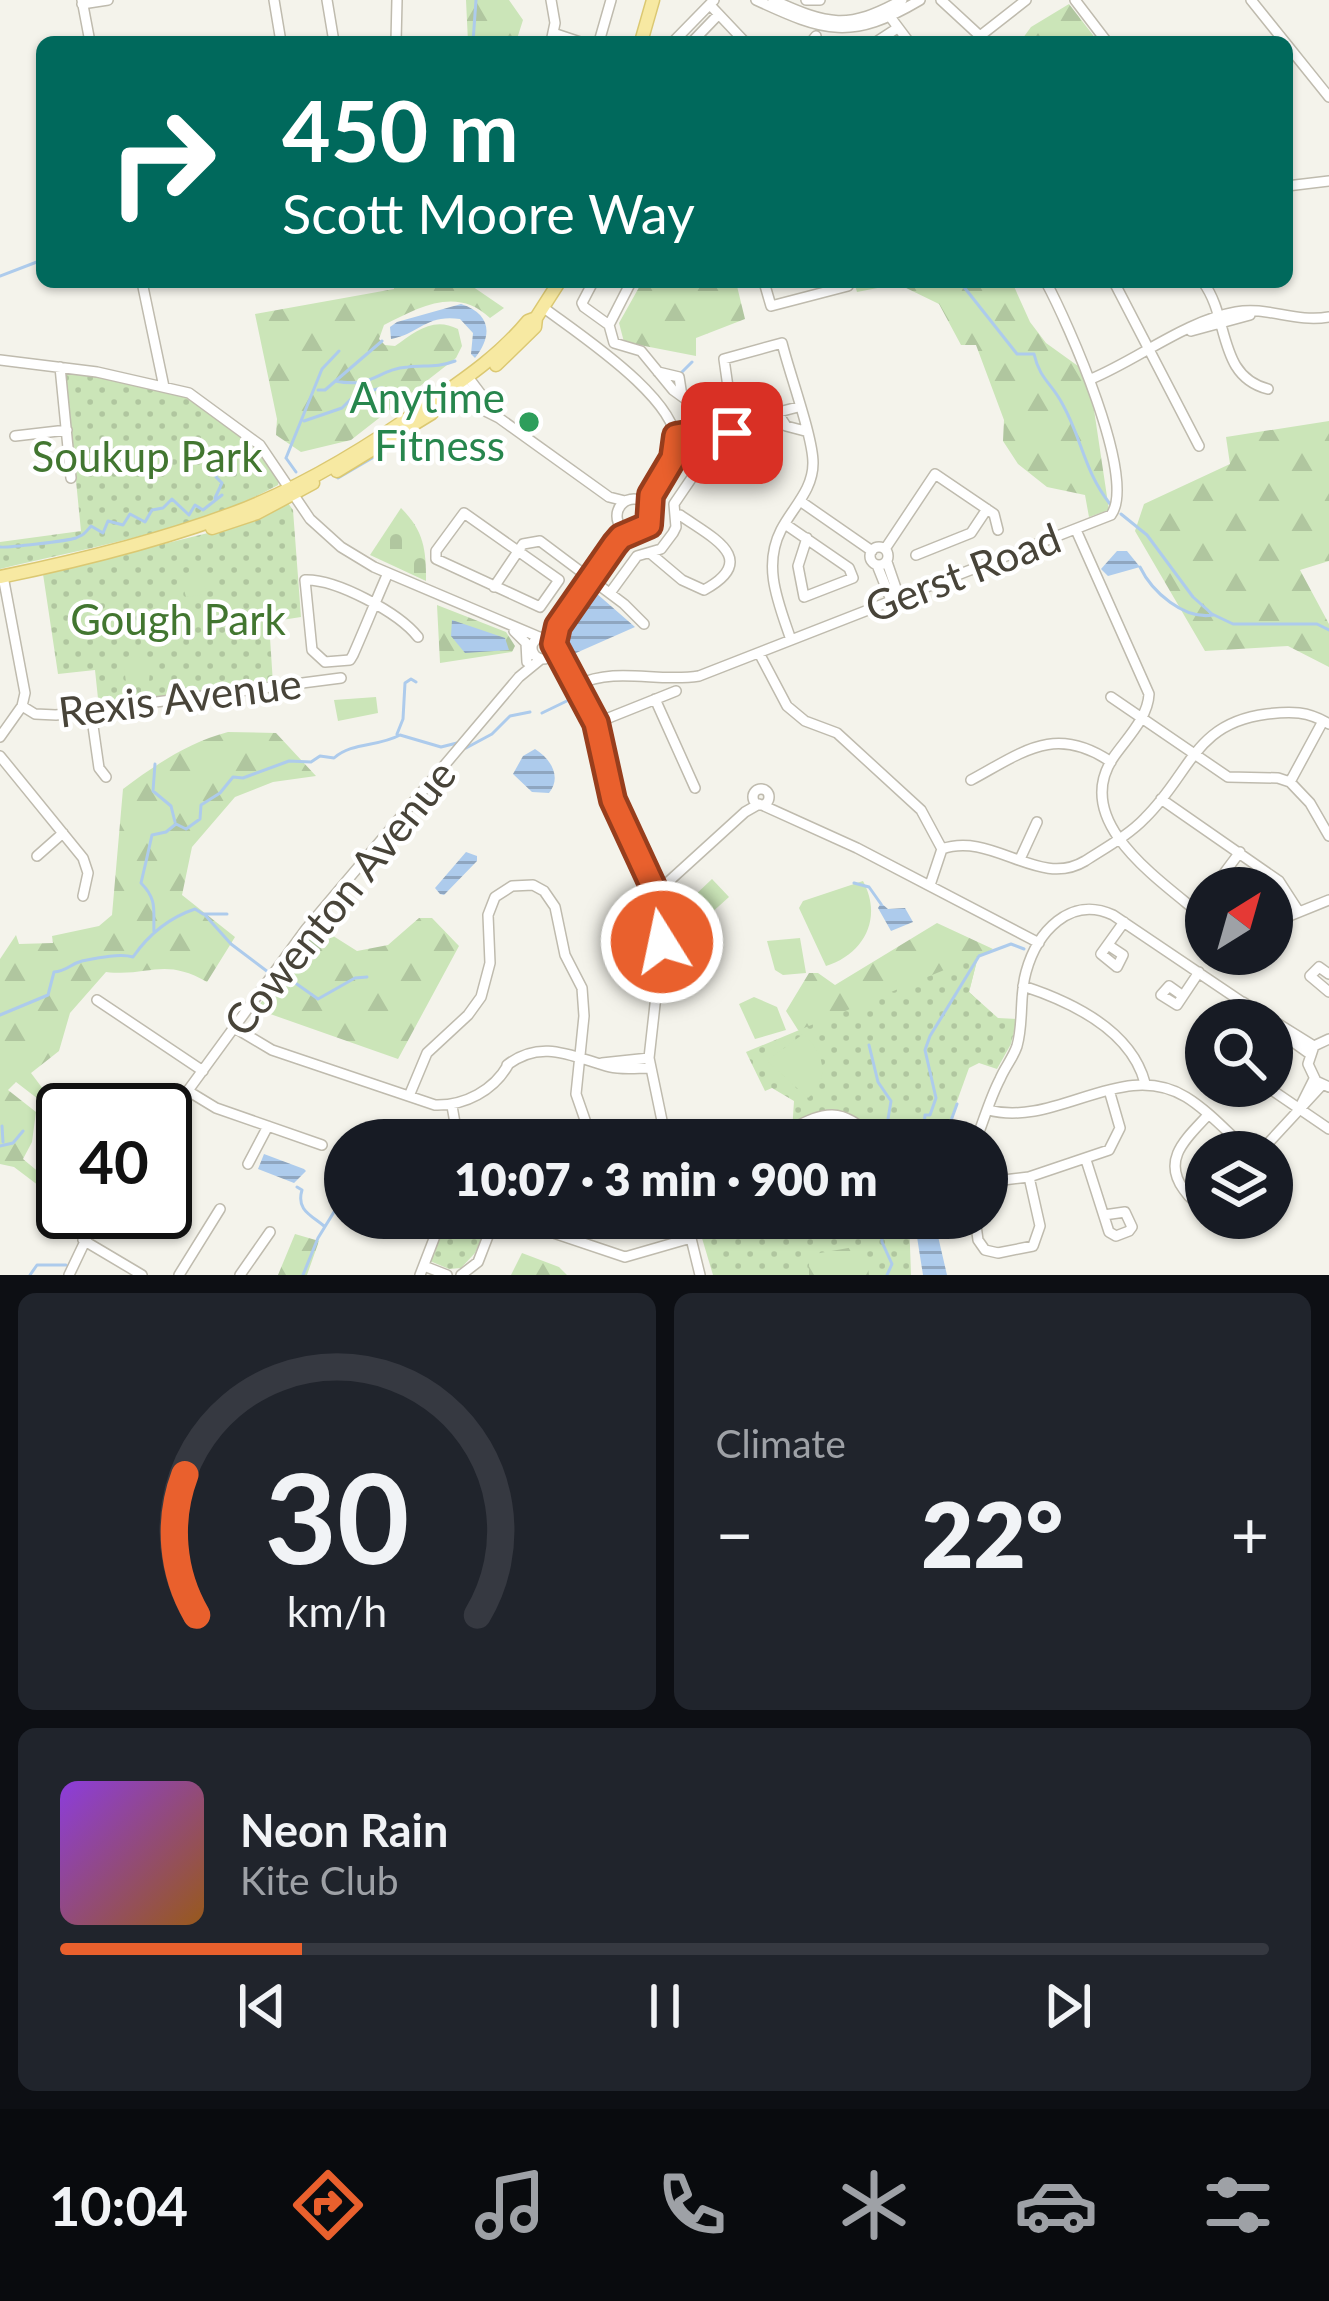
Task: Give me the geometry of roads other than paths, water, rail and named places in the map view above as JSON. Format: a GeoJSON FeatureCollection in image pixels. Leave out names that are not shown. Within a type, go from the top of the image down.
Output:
{"type":"FeatureCollection","features":[{"type":"Feature","properties":{"kind":"main road"},"geometry":{"type":"LineString","coordinates":[[643,36],[653,0]]}},
{"type":"Feature","properties":{"kind":"main road"},"geometry":{"type":"LineString","coordinates":[[2,577],[193,528],[231,523],[393,439],[511,353],[535,327],[555,288]]}},
{"type":"Feature","properties":{"kind":"street"},"geometry":{"type":"LineString","coordinates":[[89,36],[82,2],[108,0]]}},
{"type":"Feature","properties":{"kind":"street"},"geometry":{"type":"LineString","coordinates":[[274,0],[280,36]]}},
{"type":"Feature","properties":{"kind":"street"},"geometry":{"type":"LineString","coordinates":[[327,0],[333,36]]}},
{"type":"Feature","properties":{"kind":"street"},"geometry":{"type":"LineString","coordinates":[[396,36],[397,0]]}},
{"type":"Feature","properties":{"kind":"street"},"geometry":{"type":"LineString","coordinates":[[551,0],[552,36]]}},
{"type":"Feature","properties":{"kind":"street"},"geometry":{"type":"LineString","coordinates":[[601,36],[611,0]]}},
{"type":"Feature","properties":{"kind":"street"},"geometry":{"type":"LineString","coordinates":[[756,0],[820,28],[860,28],[920,0]]}},
{"type":"Feature","properties":{"kind":"street"},"geometry":{"type":"LineString","coordinates":[[773,0],[833,22],[885,14],[902,0]]}},
{"type":"Feature","properties":{"kind":"street"},"geometry":{"type":"LineString","coordinates":[[806,0],[820,0]]}},
{"type":"Feature","properties":{"kind":"street"},"geometry":{"type":"LineString","coordinates":[[941,0],[980,36],[1026,0]]}},
{"type":"Feature","properties":{"kind":"street"},"geometry":{"type":"LineString","coordinates":[[1075,0],[1102,36]]}},
{"type":"Feature","properties":{"kind":"street"},"geometry":{"type":"LineString","coordinates":[[1251,0],[1280,36]]}},
{"type":"Feature","properties":{"kind":"street"},"geometry":{"type":"LineString","coordinates":[[680,36],[716,6]]}},
{"type":"Feature","properties":{"kind":"street"},"geometry":{"type":"LineString","coordinates":[[696,36],[716,6]]}},
{"type":"Feature","properties":{"kind":"street"},"geometry":{"type":"LineString","coordinates":[[716,6],[740,36]]}},
{"type":"Feature","properties":{"kind":"street"},"geometry":{"type":"LineString","coordinates":[[885,14],[901,36]]}},
{"type":"Feature","properties":{"kind":"street"},"geometry":{"type":"LineString","coordinates":[[884,36],[893,30]]}},
{"type":"Feature","properties":{"kind":"street"},"geometry":{"type":"LineString","coordinates":[[1293,52],[1329,97]]}},
{"type":"Feature","properties":{"kind":"street"},"geometry":{"type":"LineString","coordinates":[[1293,185],[1329,181]]}},
{"type":"Feature","properties":{"kind":"street"},"geometry":{"type":"LineString","coordinates":[[143,288],[164,387]]}},
{"type":"Feature","properties":{"kind":"street"},"geometry":{"type":"LineString","coordinates":[[590,288],[582,302],[609,325],[617,345]]}},
{"type":"Feature","properties":{"kind":"street"},"geometry":{"type":"LineString","coordinates":[[609,325],[628,288]]}},
{"type":"Feature","properties":{"kind":"street"},"geometry":{"type":"LineString","coordinates":[[766,288],[771,306],[840,288]]}},
{"type":"Feature","properties":{"kind":"street","name":"Gerst Road"},"geometry":{"type":"LineString","coordinates":[[578,685],[614,673],[653,678],[699,676],[1106,519],[1118,504],[1091,379],[1049,288]]}},
{"type":"Feature","properties":{"kind":"street"},"geometry":{"type":"LineString","coordinates":[[1117,288],[1199,446]]}},
{"type":"Feature","properties":{"kind":"street"},"geometry":{"type":"LineString","coordinates":[[1206,288],[1238,373],[1268,389]]}},
{"type":"Feature","properties":{"kind":"street"},"geometry":{"type":"LineString","coordinates":[[1091,379],[1241,311],[1299,320],[1329,316]]}},
{"type":"Feature","properties":{"kind":"street"},"geometry":{"type":"LineString","coordinates":[[540,313],[609,355],[637,380],[676,436],[673,458],[653,490],[649,525]]}},
{"type":"Feature","properties":{"kind":"street"},"geometry":{"type":"LineString","coordinates":[[730,421],[724,359],[782,344],[813,464],[774,551],[772,576],[790,640]]}},
{"type":"Feature","properties":{"kind":"street"},"geometry":{"type":"LineString","coordinates":[[609,355],[617,345]]}},
{"type":"Feature","properties":{"kind":"street"},"geometry":{"type":"LineString","coordinates":[[617,345],[640,351],[658,373],[679,377],[682,396],[702,411],[711,430]]}},
{"type":"Feature","properties":{"kind":"street"},"geometry":{"type":"LineString","coordinates":[[0,360],[189,393],[265,449],[329,538],[388,573],[523,632],[564,667],[596,723],[613,800],[656,893],[662,942],[650,1063],[662,1119]]}},
{"type":"Feature","properties":{"kind":"street"},"geometry":{"type":"LineString","coordinates":[[60,367],[71,478]]}},
{"type":"Feature","properties":{"kind":"street"},"geometry":{"type":"LineString","coordinates":[[466,383],[483,410],[609,497],[625,501],[653,490]]}},
{"type":"Feature","properties":{"kind":"street"},"geometry":{"type":"LineString","coordinates":[[610,593],[637,556],[661,549],[676,527],[674,504],[708,454],[711,430],[718,421],[798,406]]}},
{"type":"Feature","properties":{"kind":"street"},"geometry":{"type":"LineString","coordinates":[[777,412],[786,427],[805,431]]}},
{"type":"Feature","properties":{"kind":"street"},"geometry":{"type":"LineString","coordinates":[[16,436],[67,430]]}},
{"type":"Feature","properties":{"kind":"street"},"geometry":{"type":"LineString","coordinates":[[676,436],[711,430]]}},
{"type":"Feature","properties":{"kind":"street"},"geometry":{"type":"LineString","coordinates":[[895,598],[882,563],[885,549],[935,474],[987,509],[997,518],[998,530]]}},
{"type":"Feature","properties":{"kind":"street"},"geometry":{"type":"LineString","coordinates":[[609,497],[618,519],[633,533]]}},
{"type":"Feature","properties":{"kind":"street"},"geometry":{"type":"LineString","coordinates":[[638,498],[650,507]]}},
{"type":"Feature","properties":{"kind":"street"},"geometry":{"type":"LineString","coordinates":[[615,544],[625,501]]}},
{"type":"Feature","properties":{"kind":"street"},"geometry":{"type":"LineString","coordinates":[[800,501],[872,551],[885,549]]}},
{"type":"Feature","properties":{"kind":"street"},"geometry":{"type":"LineString","coordinates":[[916,555],[971,533],[987,509]]}},
{"type":"Feature","properties":{"kind":"street"},"geometry":{"type":"LineString","coordinates":[[464,513],[518,550],[560,580],[538,608],[436,559],[436,551],[464,513]]}},
{"type":"Feature","properties":{"kind":"street"},"geometry":{"type":"LineString","coordinates":[[650,553],[682,580],[704,590],[722,580],[730,561],[724,546],[676,516]]}},
{"type":"Feature","properties":{"kind":"street"},"geometry":{"type":"LineString","coordinates":[[785,524],[806,538],[849,568],[853,578],[804,596],[798,566],[806,538]]}},
{"type":"Feature","properties":{"kind":"street"},"geometry":{"type":"LineString","coordinates":[[649,525],[668,539]]}},
{"type":"Feature","properties":{"kind":"street"},"geometry":{"type":"LineString","coordinates":[[615,544],[649,525]]}},
{"type":"Feature","properties":{"kind":"street"},"geometry":{"type":"LineString","coordinates":[[1076,530],[1109,610],[1148,685],[1148,706],[1111,762],[1100,796],[1118,838],[1185,901]]}},
{"type":"Feature","properties":{"kind":"street"},"geometry":{"type":"LineString","coordinates":[[494,587],[518,550],[526,542],[540,541],[644,624]]}},
{"type":"Feature","properties":{"kind":"street","name":"Cowenton Avenue"},"geometry":{"type":"LineString","coordinates":[[192,1086],[313,921],[542,649],[615,544]]}},
{"type":"Feature","properties":{"kind":"street"},"geometry":{"type":"LineString","coordinates":[[872,551],[871,558],[882,563]]}},
{"type":"Feature","properties":{"kind":"street"},"geometry":{"type":"LineString","coordinates":[[388,573],[374,606],[351,658],[326,662],[314,654],[305,580],[326,581],[374,606],[405,621],[418,637]]}},
{"type":"Feature","properties":{"kind":"street"},"geometry":{"type":"LineString","coordinates":[[0,736],[22,706],[25,693],[2,577]]}},
{"type":"Feature","properties":{"kind":"street"},"geometry":{"type":"LineString","coordinates":[[502,621],[542,649]]}},
{"type":"Feature","properties":{"kind":"street"},"geometry":{"type":"LineString","coordinates":[[759,653],[787,706],[805,721],[837,733],[925,814],[943,849],[930,885]]}},
{"type":"Feature","properties":{"kind":"street","name":"Rexis Avenue"},"geometry":{"type":"LineString","coordinates":[[22,706],[46,716],[341,678]]}},
{"type":"Feature","properties":{"kind":"street"},"geometry":{"type":"LineString","coordinates":[[596,723],[676,691]]}},
{"type":"Feature","properties":{"kind":"street"},"geometry":{"type":"LineString","coordinates":[[1111,697],[1228,777],[1290,782],[1310,803],[1329,836]]}},
{"type":"Feature","properties":{"kind":"street"},"geometry":{"type":"LineString","coordinates":[[655,699],[695,788]]}},
{"type":"Feature","properties":{"kind":"street"},"geometry":{"type":"LineString","coordinates":[[91,712],[99,768],[106,777]]}},
{"type":"Feature","properties":{"kind":"street"},"geometry":{"type":"LineString","coordinates":[[943,849],[982,846],[1048,869],[1070,868],[1142,822],[1217,728],[1248,716],[1302,712],[1326,722],[1290,782]]}},
{"type":"Feature","properties":{"kind":"street"},"geometry":{"type":"LineString","coordinates":[[970,780],[1025,752],[1063,741],[1086,746],[1111,762]]}},
{"type":"Feature","properties":{"kind":"street"},"geometry":{"type":"LineString","coordinates":[[0,756],[87,866],[83,896]]}},
{"type":"Feature","properties":{"kind":"street"},"geometry":{"type":"LineString","coordinates":[[1161,800],[1286,887],[1299,911]]}},
{"type":"Feature","properties":{"kind":"street"},"geometry":{"type":"LineString","coordinates":[[656,893],[760,802],[1039,943]]}},
{"type":"Feature","properties":{"kind":"street"},"geometry":{"type":"LineString","coordinates":[[1020,859],[1037,823]]}},
{"type":"Feature","properties":{"kind":"street"},"geometry":{"type":"LineString","coordinates":[[37,856],[63,833]]}},
{"type":"Feature","properties":{"kind":"street"},"geometry":{"type":"LineString","coordinates":[[1229,867],[1240,852]]}},
{"type":"Feature","properties":{"kind":"street"},"geometry":{"type":"LineString","coordinates":[[410,1096],[427,1053],[481,997],[490,963],[488,915],[495,897],[518,884],[537,886],[555,907],[565,955],[582,988],[576,1094],[584,1119]]}},
{"type":"Feature","properties":{"kind":"street"},"geometry":{"type":"LineString","coordinates":[[1293,913],[1329,900]]}},
{"type":"Feature","properties":{"kind":"street"},"geometry":{"type":"LineString","coordinates":[[984,1119],[1015,1053],[1023,986],[1039,943],[1056,920],[1076,910],[1104,910],[1185,963]]}},
{"type":"Feature","properties":{"kind":"street"},"geometry":{"type":"LineString","coordinates":[[1108,945],[1124,922]]}},
{"type":"Feature","properties":{"kind":"street"},"geometry":{"type":"LineString","coordinates":[[1328,988],[1310,976],[1316,968],[1329,974]]}},
{"type":"Feature","properties":{"kind":"street"},"geometry":{"type":"LineString","coordinates":[[1183,996],[1198,975]]}},
{"type":"Feature","properties":{"kind":"street"},"geometry":{"type":"LineString","coordinates":[[1202,975],[1239,999]]}},
{"type":"Feature","properties":{"kind":"street"},"geometry":{"type":"LineString","coordinates":[[1023,986],[1116,1034],[1134,1054],[1145,1083]]}},
{"type":"Feature","properties":{"kind":"street"},"geometry":{"type":"LineString","coordinates":[[97,1000],[203,1071]]}},
{"type":"Feature","properties":{"kind":"street"},"geometry":{"type":"LineString","coordinates":[[235,1028],[264,1047],[428,1104],[452,1106],[474,1098],[508,1065],[536,1049],[602,1063],[650,1063]]}},
{"type":"Feature","properties":{"kind":"street"},"geometry":{"type":"LineString","coordinates":[[1293,1036],[1312,1050]]}},
{"type":"Feature","properties":{"kind":"street"},"geometry":{"type":"LineString","coordinates":[[1293,1039],[1312,1050]]}},
{"type":"Feature","properties":{"kind":"street"},"geometry":{"type":"LineString","coordinates":[[1279,1131],[1322,1084],[1308,1067],[1312,1050],[1329,1039]]}},
{"type":"Feature","properties":{"kind":"street"},"geometry":{"type":"LineString","coordinates":[[988,1110],[1023,1115],[1145,1083],[1182,1094],[1226,1131]]}},
{"type":"Feature","properties":{"kind":"street"},"geometry":{"type":"LineString","coordinates":[[1008,1180],[1109,1150],[1119,1135],[1109,1090]]}},
{"type":"Feature","properties":{"kind":"street"},"geometry":{"type":"LineString","coordinates":[[192,1094],[211,1106],[322,1145]]}},
{"type":"Feature","properties":{"kind":"street"},"geometry":{"type":"LineString","coordinates":[[1293,1105],[1329,1129]]}},
{"type":"Feature","properties":{"kind":"street"},"geometry":{"type":"LineString","coordinates":[[452,1106],[454,1119]]}},
{"type":"Feature","properties":{"kind":"street"},"geometry":{"type":"LineString","coordinates":[[808,1119],[833,1114],[846,1119]]}},
{"type":"Feature","properties":{"kind":"street"},"geometry":{"type":"LineString","coordinates":[[1193,1131],[1208,1114]]}},
{"type":"Feature","properties":{"kind":"street"},"geometry":{"type":"LineString","coordinates":[[248,1164],[268,1126]]}},
{"type":"Feature","properties":{"kind":"street"},"geometry":{"type":"LineString","coordinates":[[1185,1141],[1173,1163],[1185,1192]]}},
{"type":"Feature","properties":{"kind":"street"},"geometry":{"type":"LineString","coordinates":[[1086,1160],[1104,1215]]}},
{"type":"Feature","properties":{"kind":"street"},"geometry":{"type":"LineString","coordinates":[[978,1239],[985,1250],[998,1253],[1033,1246],[1040,1226],[1029,1177]]}},
{"type":"Feature","properties":{"kind":"street"},"geometry":{"type":"LineString","coordinates":[[179,1275],[220,1209]]}},
{"type":"Feature","properties":{"kind":"street"},"geometry":{"type":"LineString","coordinates":[[240,1275],[270,1232]]}},
{"type":"Feature","properties":{"kind":"street"},"geometry":{"type":"LineString","coordinates":[[434,1239],[422,1271],[447,1275]]}},
{"type":"Feature","properties":{"kind":"street"},"geometry":{"type":"LineString","coordinates":[[461,1275],[478,1262],[487,1239]]}},
{"type":"Feature","properties":{"kind":"street"},"geometry":{"type":"LineString","coordinates":[[571,1239],[625,1257],[688,1239]]}},
{"type":"Feature","properties":{"kind":"street"},"geometry":{"type":"LineString","coordinates":[[691,1239],[700,1275]]}},
{"type":"Feature","properties":{"kind":"street"},"geometry":{"type":"LineString","coordinates":[[69,1275],[82,1240],[142,1275]]}},
{"type":"Feature","properties":{"kind":"water"},"geometry":{"type":"Polygon","coordinates":[[[461,304],[478,313],[486,326],[485,341],[475,358],[471,354],[473,333],[460,319],[439,319],[391,339],[390,327],[397,322],[461,304]]]}},
{"type":"Feature","properties":{"kind":"water"},"geometry":{"type":"Polygon","coordinates":[[[1117,551],[1127,551],[1140,567],[1108,576],[1101,569],[1117,551]]]}},
{"type":"Feature","properties":{"kind":"water"},"geometry":{"type":"Polygon","coordinates":[[[596,593],[635,627],[576,653],[563,651],[561,637],[596,593]]]}},
{"type":"Feature","properties":{"kind":"water"},"geometry":{"type":"Polygon","coordinates":[[[452,620],[505,638],[509,650],[465,653],[451,636],[452,620]]]}},
{"type":"Feature","properties":{"kind":"water"},"geometry":{"type":"Polygon","coordinates":[[[535,749],[553,769],[555,781],[549,793],[532,792],[513,774],[523,756],[535,749]]]}},
{"type":"Feature","properties":{"kind":"water"},"geometry":{"type":"Polygon","coordinates":[[[466,852],[477,856],[477,861],[440,894],[435,888],[466,852]]]}},
{"type":"Feature","properties":{"kind":"water"},"geometry":{"type":"Polygon","coordinates":[[[881,903],[888,909],[905,908],[913,922],[891,931],[878,908],[881,903]]]}},
{"type":"Feature","properties":{"kind":"water"},"geometry":{"type":"Polygon","coordinates":[[[264,1154],[306,1171],[294,1183],[258,1169],[264,1154]]]}},
{"type":"Feature","properties":{"kind":"water"},"geometry":{"type":"Polygon","coordinates":[[[917,1239],[939,1239],[947,1275],[923,1275],[917,1239]]]}},
{"type":"Feature","properties":{"kind":"waterway"},"geometry":{"type":"LineString","coordinates":[[473,36],[476,0]]}},
{"type":"Feature","properties":{"kind":"waterway"},"geometry":{"type":"LineString","coordinates":[[0,276],[36,262]]}},
{"type":"Feature","properties":{"kind":"waterway"},"geometry":{"type":"LineString","coordinates":[[965,288],[1017,354],[1034,354],[1110,504]]}},
{"type":"Feature","properties":{"kind":"waterway"},"geometry":{"type":"LineString","coordinates":[[318,390],[325,390],[382,341]]}},
{"type":"Feature","properties":{"kind":"waterway"},"geometry":{"type":"LineString","coordinates":[[286,458],[322,369],[339,351]]}},
{"type":"Feature","properties":{"kind":"waterway"},"geometry":{"type":"LineString","coordinates":[[335,381],[367,381],[398,369],[455,361]]}},
{"type":"Feature","properties":{"kind":"waterway"},"geometry":{"type":"LineString","coordinates":[[681,373],[692,362]]}},
{"type":"Feature","properties":{"kind":"waterway"},"geometry":{"type":"LineString","coordinates":[[304,421],[342,408],[356,394],[382,388]]}},
{"type":"Feature","properties":{"kind":"waterway"},"geometry":{"type":"LineString","coordinates":[[338,478],[379,454]]}},
{"type":"Feature","properties":{"kind":"waterway"},"geometry":{"type":"LineString","coordinates":[[215,498],[222,483],[216,477],[222,455],[248,455]]}},
{"type":"Feature","properties":{"kind":"waterway"},"geometry":{"type":"LineString","coordinates":[[286,458],[296,472]]}},
{"type":"Feature","properties":{"kind":"waterway"},"geometry":{"type":"LineString","coordinates":[[0,547],[76,538],[91,526],[103,533],[108,521],[123,525],[130,514],[145,522],[152,510],[172,499],[189,515],[195,505],[203,510],[222,495]]}},
{"type":"Feature","properties":{"kind":"waterway"},"geometry":{"type":"LineString","coordinates":[[1121,514],[1147,535],[1193,597],[1212,614],[1233,624],[1317,624],[1329,630]]}},
{"type":"Feature","properties":{"kind":"waterway"},"geometry":{"type":"LineString","coordinates":[[1140,567],[1152,586],[1180,609],[1213,615]]}},
{"type":"Feature","properties":{"kind":"waterway"},"geometry":{"type":"LineString","coordinates":[[397,734],[403,719],[405,683],[416,682]]}},
{"type":"Feature","properties":{"kind":"waterway"},"geometry":{"type":"LineString","coordinates":[[542,713],[579,699]]}},
{"type":"Feature","properties":{"kind":"waterway"},"geometry":{"type":"LineString","coordinates":[[466,748],[492,734],[510,716],[530,712]]}},
{"type":"Feature","properties":{"kind":"waterway"},"geometry":{"type":"LineString","coordinates":[[154,933],[152,900],[141,883],[152,835],[176,824],[186,829],[200,819],[201,805],[233,777],[243,778],[289,761],[334,758],[400,735],[441,747],[457,743]]}},
{"type":"Feature","properties":{"kind":"waterway"},"geometry":{"type":"LineString","coordinates":[[155,764],[153,791],[171,806],[175,822]]}},
{"type":"Feature","properties":{"kind":"waterway"},"geometry":{"type":"LineString","coordinates":[[854,883],[869,887],[881,904]]}},
{"type":"Feature","properties":{"kind":"waterway"},"geometry":{"type":"LineString","coordinates":[[0,1015],[48,995],[54,972],[78,962],[133,957],[160,928],[185,913],[195,909],[203,914],[227,914]]}},
{"type":"Feature","properties":{"kind":"waterway"},"geometry":{"type":"LineString","coordinates":[[205,915],[231,944],[268,972]]}},
{"type":"Feature","properties":{"kind":"waterway"},"geometry":{"type":"LineString","coordinates":[[925,1119],[936,1098],[925,1050],[930,1036],[979,956],[1011,944],[1024,949]]}},
{"type":"Feature","properties":{"kind":"waterway"},"geometry":{"type":"LineString","coordinates":[[276,976],[284,975],[318,999],[355,978],[367,977]]}},
{"type":"Feature","properties":{"kind":"waterway"},"geometry":{"type":"LineString","coordinates":[[869,1045],[878,1082],[891,1101],[888,1119]]}},
{"type":"Feature","properties":{"kind":"waterway"},"geometry":{"type":"LineString","coordinates":[[952,1119],[957,1104]]}},
{"type":"Feature","properties":{"kind":"waterway"},"geometry":{"type":"LineString","coordinates":[[2,1126],[3,1142]]}},
{"type":"Feature","properties":{"kind":"waterway"},"geometry":{"type":"LineString","coordinates":[[0,1146],[13,1143],[23,1131]]}},
{"type":"Feature","properties":{"kind":"waterway"},"geometry":{"type":"LineString","coordinates":[[297,1187],[302,1190],[303,1207],[324,1226]]}},
{"type":"Feature","properties":{"kind":"waterway"},"geometry":{"type":"LineString","coordinates":[[303,1275],[324,1228]]}},
{"type":"Feature","properties":{"kind":"waterway"},"geometry":{"type":"LineString","coordinates":[[882,1239],[892,1264],[887,1275]]}},
{"type":"Feature","properties":{"kind":"waterway"},"geometry":{"type":"LineString","coordinates":[[30,1275],[37,1265],[66,1265]]}},
{"type":"Feature","properties":{"kind":"place","name":"Anytime Fitness"},"geometry":{"type":"Point","coordinates":[529,422]}},
{"type":"Feature","properties":{"kind":"park label","name":"Soukup Park"},"geometry":{"type":"Point","coordinates":[147,457]}},
{"type":"Feature","properties":{"kind":"park label","name":"Gough Park"},"geometry":{"type":"Point","coordinates":[178,620]}}]}
